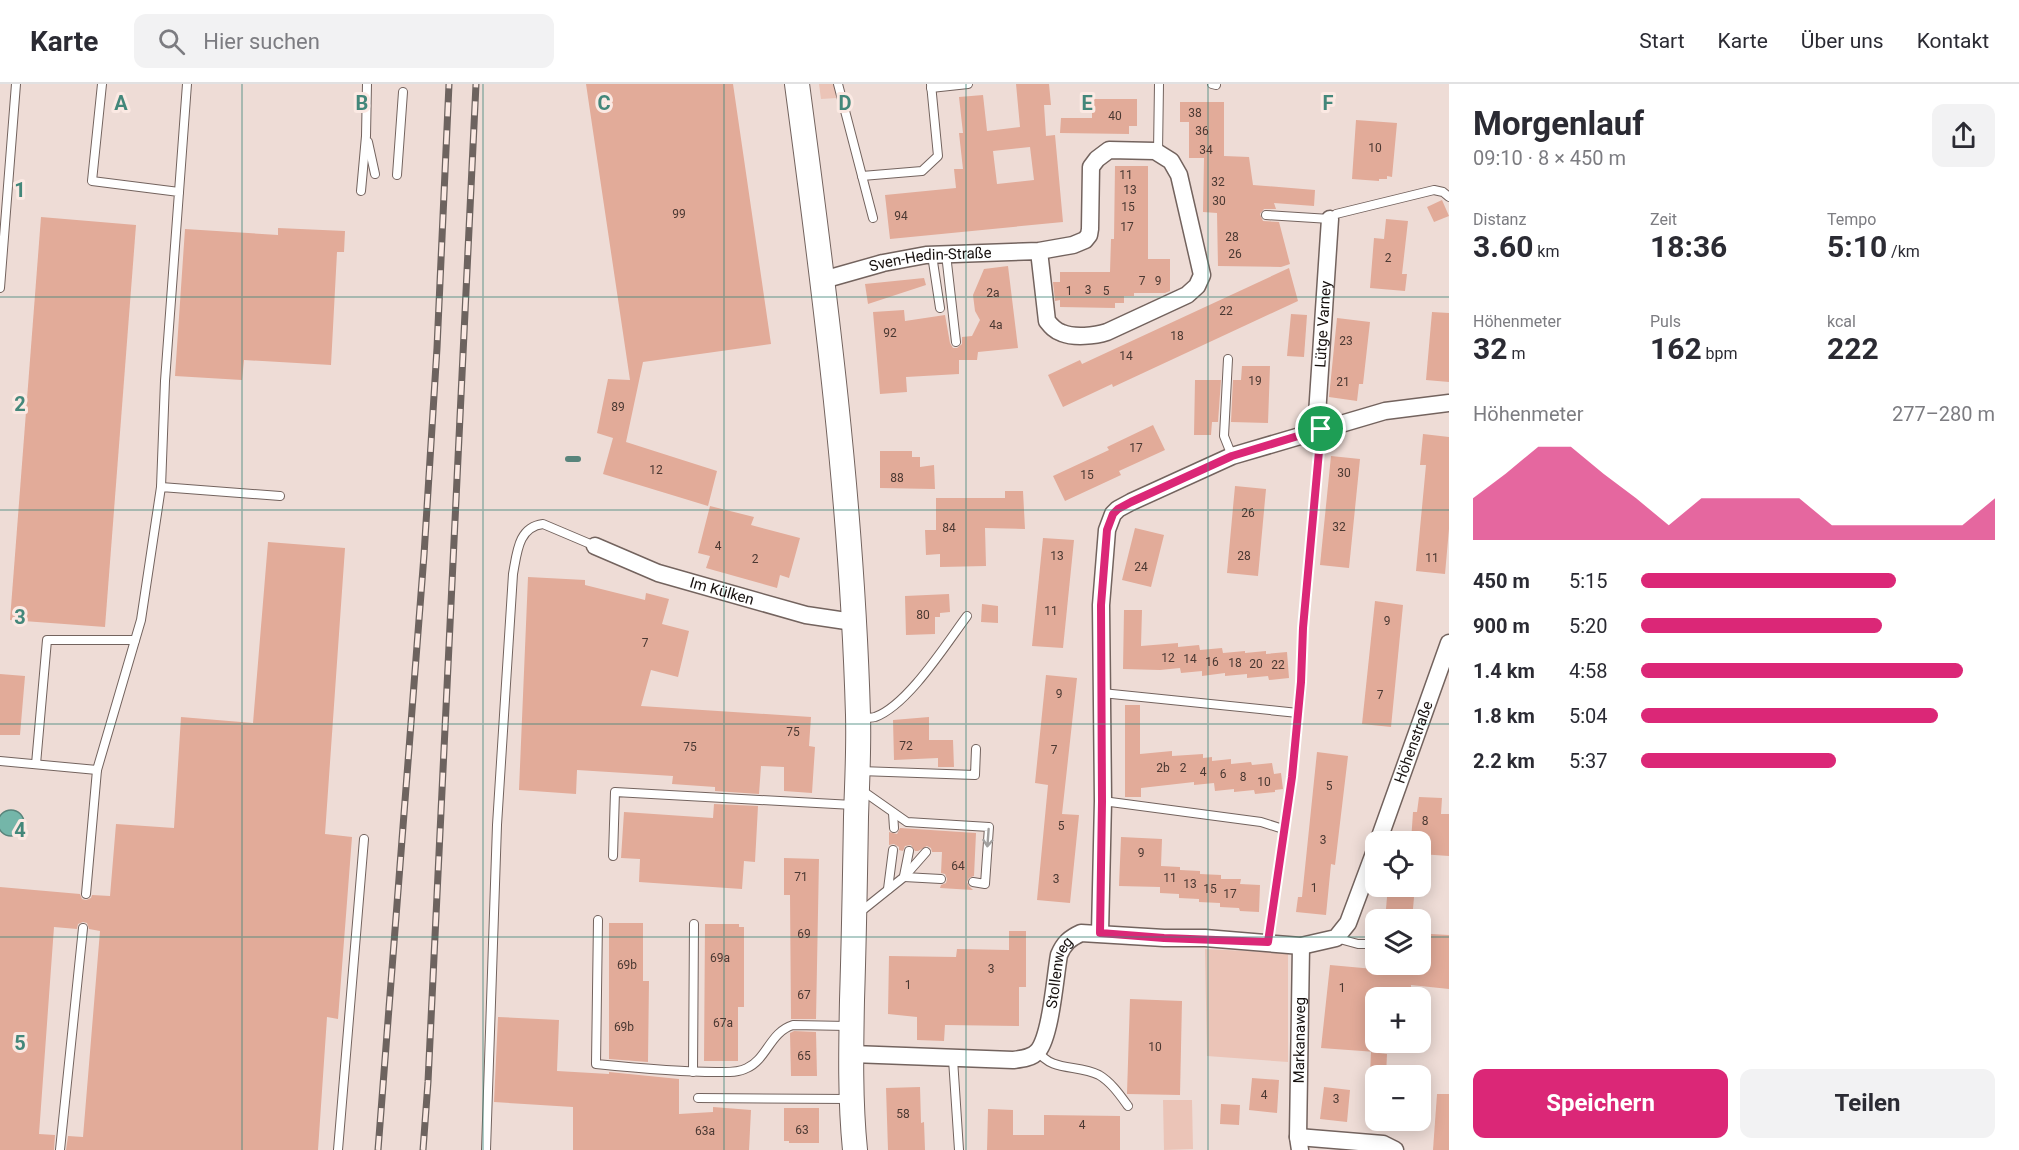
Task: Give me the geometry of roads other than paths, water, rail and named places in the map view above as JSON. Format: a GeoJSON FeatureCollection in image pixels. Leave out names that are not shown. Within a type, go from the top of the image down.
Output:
{"type":"FeatureCollection","features":[{"type":"Feature","properties":{"kind":"main road"},"geometry":{"type":"LineString","coordinates":[[797,84],[823,280],[846,497],[853,622],[858,717],[852,1026],[855,1150]]}},
{"type":"Feature","properties":{"kind":"street","name":"Sven-Hedin-Straße"},"geometry":{"type":"LineString","coordinates":[[823,280],[883,263],[939,255],[1039,251],[1073,245],[1085,240],[1089,235],[1090,170],[1097,159],[1109,150],[1158,152]]}},
{"type":"Feature","properties":{"kind":"street"},"geometry":{"type":"LineString","coordinates":[[1039,251],[1045,315],[1053,328],[1061,333],[1098,335],[1187,295],[1200,280],[1202,268],[1179,176],[1171,161],[1158,152]]}},
{"type":"Feature","properties":{"kind":"street","name":"Lütge Varney"},"geometry":{"type":"LineString","coordinates":[[1319,430],[1330,219]]}},
{"type":"Feature","properties":{"kind":"street"},"geometry":{"type":"LineString","coordinates":[[1100,933],[1101,605],[1107,530],[1113,514],[1131,502],[1232,456],[1385,411],[1449,403]]}},
{"type":"Feature","properties":{"kind":"street","name":"Im Külken"},"geometry":{"type":"LineString","coordinates":[[595,546],[657,573],[806,615],[853,622]]}},
{"type":"Feature","properties":{"kind":"street","name":"Höhenstraße"},"geometry":{"type":"LineString","coordinates":[[1382,831],[1449,643]]}},
{"type":"Feature","properties":{"kind":"street"},"geometry":{"type":"LineString","coordinates":[[1336,938],[1348,923],[1365,877]]}},
{"type":"Feature","properties":{"kind":"street","name":"Stollenweg"},"geometry":{"type":"LineString","coordinates":[[1038,1051],[1046,1032],[1062,946],[1081,933],[1268,942],[1301,946],[1336,938]]}},
{"type":"Feature","properties":{"kind":"street","name":"Markanaweg"},"geometry":{"type":"LineString","coordinates":[[1301,946],[1299,1143],[1383,1144],[1395,1150]]}},
{"type":"Feature","properties":{"kind":"street"},"geometry":{"type":"LineString","coordinates":[[852,1054],[1013,1060],[1026,1058],[1038,1051]]}},
{"type":"Feature","properties":{"kind":"lane"},"geometry":{"type":"LineString","coordinates":[[0,288],[16,84]]}},
{"type":"Feature","properties":{"kind":"lane"},"geometry":{"type":"LineString","coordinates":[[102,84],[92,181],[179,192]]}},
{"type":"Feature","properties":{"kind":"lane"},"geometry":{"type":"LineString","coordinates":[[86,894],[97,770],[141,620],[161,487],[165,381],[187,84]]}},
{"type":"Feature","properties":{"kind":"lane"},"geometry":{"type":"LineString","coordinates":[[361,191],[366,136],[367,84]]}},
{"type":"Feature","properties":{"kind":"lane"},"geometry":{"type":"LineString","coordinates":[[838,84],[873,218]]}},
{"type":"Feature","properties":{"kind":"lane"},"geometry":{"type":"LineString","coordinates":[[862,176],[922,171],[938,156],[931,86],[968,84]]}},
{"type":"Feature","properties":{"kind":"lane"},"geometry":{"type":"LineString","coordinates":[[1158,152],[1160,84]]}},
{"type":"Feature","properties":{"kind":"lane"},"geometry":{"type":"LineString","coordinates":[[397,175],[404,92]]}},
{"type":"Feature","properties":{"kind":"lane"},"geometry":{"type":"LineString","coordinates":[[366,136],[375,174]]}},
{"type":"Feature","properties":{"kind":"lane"},"geometry":{"type":"LineString","coordinates":[[1266,215],[1330,219],[1336,214],[1434,190],[1443,192],[1449,197]]}},
{"type":"Feature","properties":{"kind":"lane"},"geometry":{"type":"LineString","coordinates":[[939,255],[940,308]]}},
{"type":"Feature","properties":{"kind":"lane"},"geometry":{"type":"LineString","coordinates":[[939,255],[956,342]]}},
{"type":"Feature","properties":{"kind":"lane"},"geometry":{"type":"LineString","coordinates":[[1228,359],[1224,436],[1232,456]]}},
{"type":"Feature","properties":{"kind":"lane"},"geometry":{"type":"LineString","coordinates":[[1268,942],[1292,777],[1319,430]]}},
{"type":"Feature","properties":{"kind":"lane"},"geometry":{"type":"LineString","coordinates":[[161,487],[280,496]]}},
{"type":"Feature","properties":{"kind":"lane"},"geometry":{"type":"LineString","coordinates":[[486,1150],[496,825],[515,566],[522,538],[528,528],[535,525],[543,524],[595,546]]}},
{"type":"Feature","properties":{"kind":"lane"},"geometry":{"type":"LineString","coordinates":[[858,717],[873,718],[898,702],[935,659],[967,616]]}},
{"type":"Feature","properties":{"kind":"lane"},"geometry":{"type":"LineString","coordinates":[[36,764],[47,640],[135,640]]}},
{"type":"Feature","properties":{"kind":"lane"},"geometry":{"type":"LineString","coordinates":[[1102,693],[1298,713]]}},
{"type":"Feature","properties":{"kind":"lane"},"geometry":{"type":"LineString","coordinates":[[613,856],[615,792],[857,787],[975,775],[976,749]]}},
{"type":"Feature","properties":{"kind":"lane"},"geometry":{"type":"LineString","coordinates":[[0,761],[97,770]]}},
{"type":"Feature","properties":{"kind":"lane"},"geometry":{"type":"LineString","coordinates":[[857,787],[908,825],[942,824],[989,827],[985,884],[974,882]]}},
{"type":"Feature","properties":{"kind":"lane"},"geometry":{"type":"LineString","coordinates":[[1102,801],[1261,822],[1283,829]]}},
{"type":"Feature","properties":{"kind":"lane"},"geometry":{"type":"LineString","coordinates":[[893,813],[894,828]]}},
{"type":"Feature","properties":{"kind":"lane"},"geometry":{"type":"LineString","coordinates":[[338,1150],[364,839]]}},
{"type":"Feature","properties":{"kind":"lane"},"geometry":{"type":"LineString","coordinates":[[888,889],[893,850]]}},
{"type":"Feature","properties":{"kind":"lane"},"geometry":{"type":"LineString","coordinates":[[904,876],[909,851]]}},
{"type":"Feature","properties":{"kind":"lane"},"geometry":{"type":"LineString","coordinates":[[854,917],[904,876],[926,852]]}},
{"type":"Feature","properties":{"kind":"lane"},"geometry":{"type":"LineString","coordinates":[[904,876],[941,879]]}},
{"type":"Feature","properties":{"kind":"lane"},"geometry":{"type":"LineString","coordinates":[[598,920],[596,1064],[693,1072],[740,1071],[757,1062],[785,1027],[793,1025],[852,1026]]}},
{"type":"Feature","properties":{"kind":"lane"},"geometry":{"type":"LineString","coordinates":[[693,1072],[694,924]]}},
{"type":"Feature","properties":{"kind":"lane"},"geometry":{"type":"LineString","coordinates":[[60,1150],[83,928]]}},
{"type":"Feature","properties":{"kind":"lane"},"geometry":{"type":"LineString","coordinates":[[1336,938],[1365,944]]}},
{"type":"Feature","properties":{"kind":"lane"},"geometry":{"type":"LineString","coordinates":[[1038,1051],[1048,1063],[1100,1075],[1117,1090],[1128,1106]]}},
{"type":"Feature","properties":{"kind":"lane"},"geometry":{"type":"LineString","coordinates":[[953,1059],[959,1150]]}},
{"type":"Feature","properties":{"kind":"lane"},"geometry":{"type":"LineString","coordinates":[[698,1098],[852,1099]]}},
{"type":"Feature","properties":{"kind":"water"},"geometry":{"type":"Polygon","coordinates":[[[6,811],[16,811],[23,818],[23,828],[16,835],[6,835],[-1,828],[-1,818],[6,811]]]}},
{"type":"Feature","properties":{"kind":"waterway"},"geometry":{"type":"LineString","coordinates":[[568,459],[578,459]]}},
{"type":"Feature","properties":{"kind":"railway"},"geometry":{"type":"LineString","coordinates":[[378,1150],[424,555],[437,348],[449,84]]}},
{"type":"Feature","properties":{"kind":"railway"},"geometry":{"type":"LineString","coordinates":[[423,1150],[476,84]]}}]}
